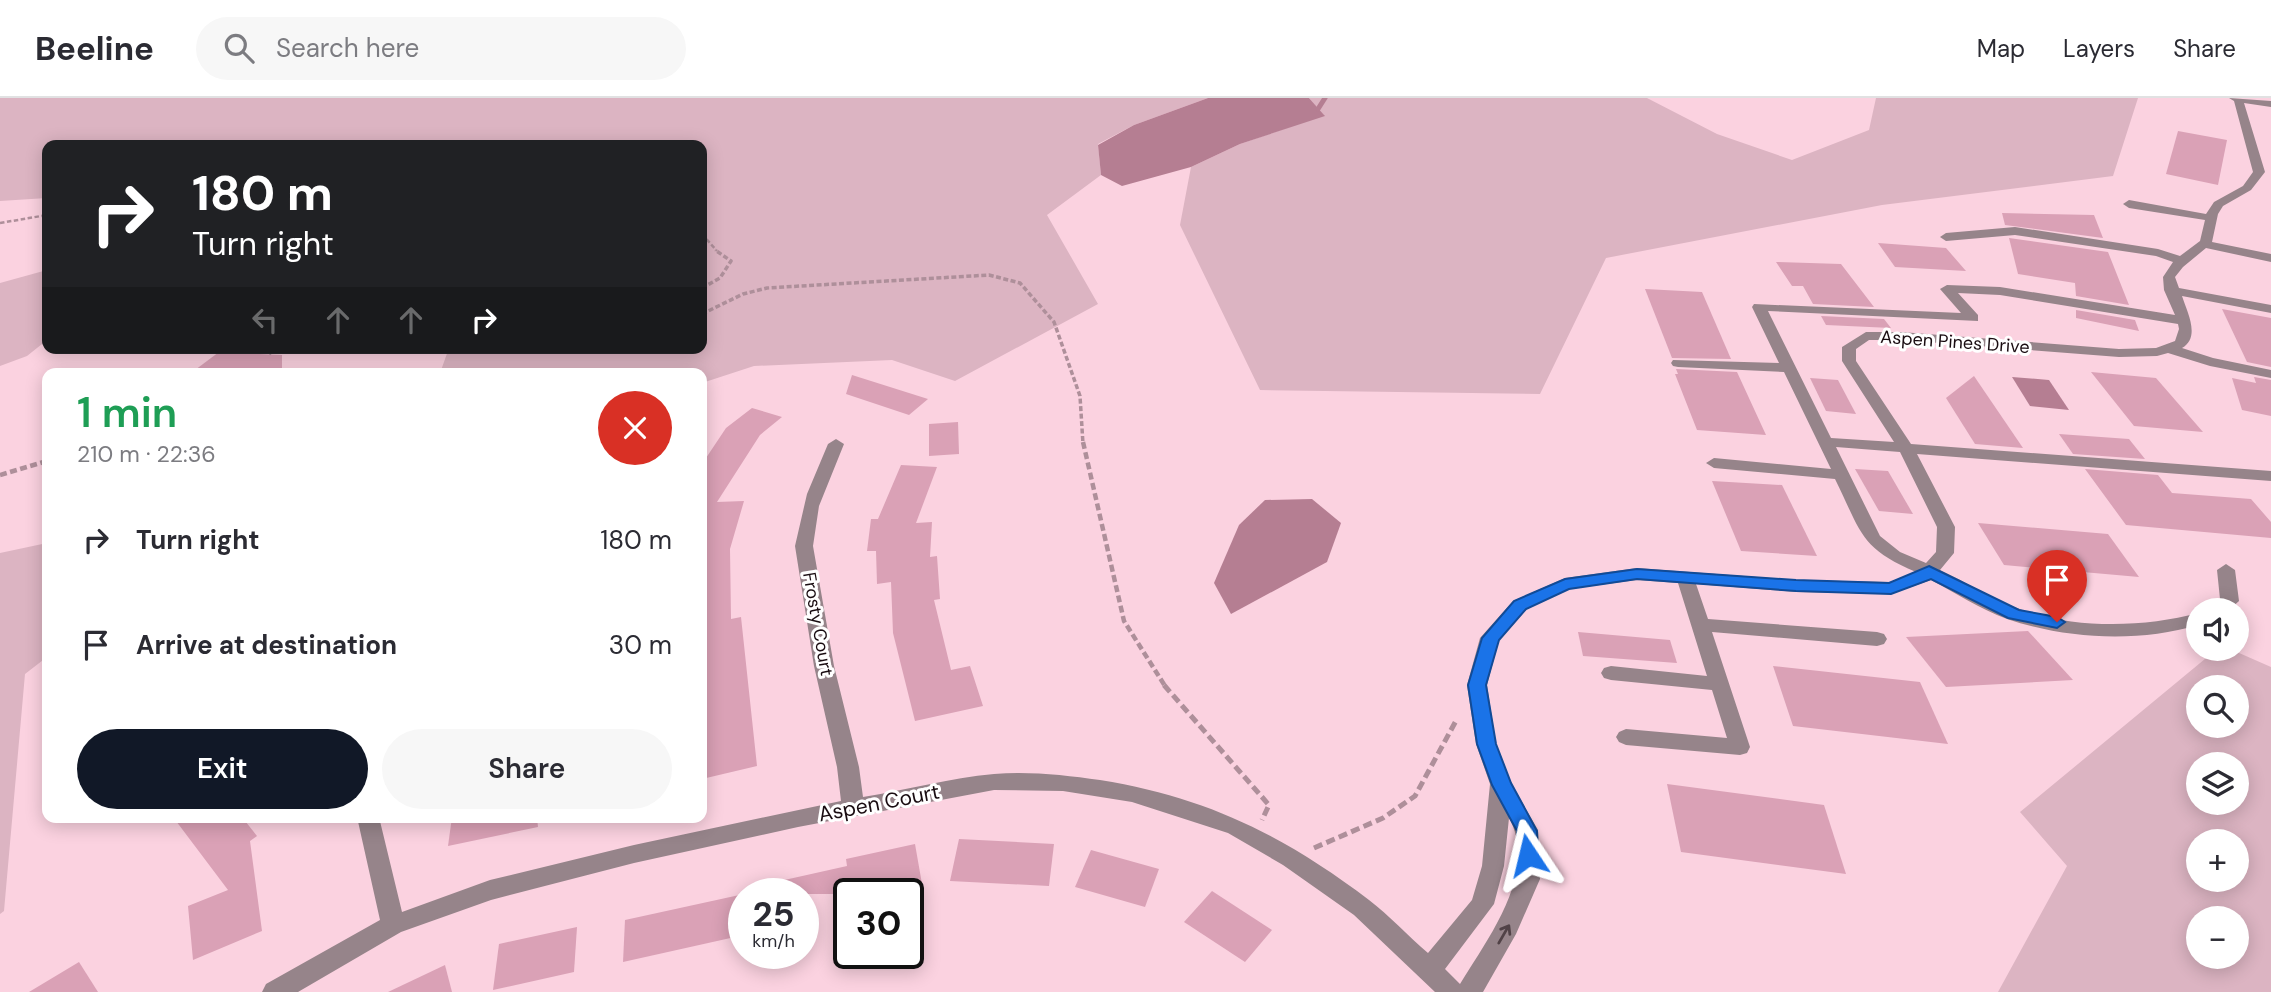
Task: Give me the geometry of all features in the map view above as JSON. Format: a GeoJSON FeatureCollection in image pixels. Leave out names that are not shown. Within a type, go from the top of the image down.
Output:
{"type":"FeatureCollection","features":[{"type":"Feature","properties":{"kind":"street"},"geometry":{"type":"LineString","coordinates":[[2167,348],[2181,344],[2186,329],[2171,290],[2169,277],[2182,261],[2204,244],[2218,204],[2248,188],[2259,172],[2236,98],[2271,104]]}},
{"type":"Feature","properties":{"kind":"street"},"geometry":{"type":"LineString","coordinates":[[2129,204],[2211,218]]}},
{"type":"Feature","properties":{"kind":"street"},"geometry":{"type":"LineString","coordinates":[[1947,237],[2015,231],[2158,253],[2182,261]]}},
{"type":"Feature","properties":{"kind":"street"},"geometry":{"type":"LineString","coordinates":[[2204,244],[2271,258]]}},
{"type":"Feature","properties":{"kind":"street"},"geometry":{"type":"LineString","coordinates":[[1995,344],[1947,289],[2000,291],[2183,321]]}},
{"type":"Feature","properties":{"kind":"street"},"geometry":{"type":"LineString","coordinates":[[2171,290],[2271,309]]}},
{"type":"Feature","properties":{"kind":"street"},"geometry":{"type":"LineString","coordinates":[[1973,318],[1759,307],[1873,539],[1885,554],[1929,571],[2014,614],[2078,626],[2137,630],[2186,624]]}},
{"type":"Feature","properties":{"kind":"street","name":"Aspen Pines Drive"},"geometry":{"type":"LineString","coordinates":[[1929,571],[1945,553],[1946,527],[1906,448],[1849,361],[1849,347],[1866,336],[2119,353],[2157,352],[2167,348]]}},
{"type":"Feature","properties":{"kind":"street"},"geometry":{"type":"LineString","coordinates":[[2167,348],[2210,362],[2271,374]]}},
{"type":"Feature","properties":{"kind":"street"},"geometry":{"type":"LineString","coordinates":[[1678,363],[1789,368]]}},
{"type":"Feature","properties":{"kind":"street"},"geometry":{"type":"LineString","coordinates":[[1826,442],[2271,475]]}},
{"type":"Feature","properties":{"kind":"street","name":"Frosty Court"},"geometry":{"type":"LineString","coordinates":[[836,444],[817,486],[805,526],[804,545],[824,666],[848,767],[853,807]]}},
{"type":"Feature","properties":{"kind":"street"},"geometry":{"type":"LineString","coordinates":[[1714,463],[1842,475]]}},
{"type":"Feature","properties":{"kind":"street"},"geometry":{"type":"LineString","coordinates":[[2226,570],[2230,598]]}},
{"type":"Feature","properties":{"kind":"street"},"geometry":{"type":"LineString","coordinates":[[1469,992],[1508,927],[1528,879],[1527,831],[1501,785],[1486,744],[1477,685],[1490,638],[1520,605],[1565,584],[1637,574],[1796,586],[1891,589],[1924,576],[1929,571]]}},
{"type":"Feature","properties":{"kind":"street"},"geometry":{"type":"LineString","coordinates":[[1626,737],[1740,747],[1685,578]]}},
{"type":"Feature","properties":{"kind":"street"},"geometry":{"type":"LineString","coordinates":[[1700,625],[1877,639]]}},
{"type":"Feature","properties":{"kind":"street"},"geometry":{"type":"LineString","coordinates":[[1611,673],[1719,684]]}},
{"type":"Feature","properties":{"kind":"street","name":"Aspen Court"},"geometry":{"type":"LineString","coordinates":[[275,992],[393,925],[490,890],[634,854],[853,807],[994,782],[1063,783],[1132,794],[1196,812],[1255,837],[1291,858],[1362,908],[1452,992]]}},
{"type":"Feature","properties":{"kind":"street"},"geometry":{"type":"LineString","coordinates":[[1429,970],[1482,904],[1493,866],[1501,785]]}},
{"type":"Feature","properties":{"kind":"street"},"geometry":{"type":"LineString","coordinates":[[369,823],[393,925]]}},
{"type":"Feature","properties":{"kind":"path"},"geometry":{"type":"LineString","coordinates":[[0,223],[42,216]]}},
{"type":"Feature","properties":{"kind":"path"},"geometry":{"type":"LineString","coordinates":[[707,240],[715,250],[731,261],[719,279],[707,285]]}},
{"type":"Feature","properties":{"kind":"path"},"geometry":{"type":"LineString","coordinates":[[707,312],[743,294],[766,288],[989,275],[1020,283],[1054,322],[1080,396],[1083,447],[1124,621],[1170,694],[1241,769],[1269,805],[1255,837]]}},
{"type":"Feature","properties":{"kind":"path"},"geometry":{"type":"LineString","coordinates":[[0,475],[42,462]]}},
{"type":"Feature","properties":{"kind":"path"},"geometry":{"type":"LineString","coordinates":[[1291,858],[1383,818],[1415,796],[1477,685]]}},
{"type":"Feature","properties":{"kind":"shaded area"},"geometry":{"type":"Polygon","coordinates":[[[0,98],[1208,98],[1134,125],[1098,144],[1101,175],[1047,215],[1098,304],[955,381],[892,360],[754,366],[707,381],[707,368],[442,368],[447,354],[707,354],[707,140],[42,140],[42,198],[0,201],[0,98]]]}},
{"type":"Feature","properties":{"kind":"shaded area"},"geometry":{"type":"Polygon","coordinates":[[[1208,98],[1309,98],[1325,116],[1240,144],[1191,167],[1122,186],[1101,175],[1098,145],[1134,125],[1208,98]]]}},
{"type":"Feature","properties":{"kind":"shaded area"},"geometry":{"type":"Polygon","coordinates":[[[1309,98],[1647,98],[1717,134],[1792,160],[1869,130],[1876,98],[2138,98],[2113,176],[1882,205],[1606,258],[1540,394],[1260,390],[1180,225],[1191,167],[1240,144],[1324,115],[1309,98]]]}},
{"type":"Feature","properties":{"kind":"shaded area"},"geometry":{"type":"Polygon","coordinates":[[[42,271],[42,344],[27,356],[0,366],[0,283],[42,271]]]}},
{"type":"Feature","properties":{"kind":"shaded area"},"geometry":{"type":"Polygon","coordinates":[[[2012,377],[2049,380],[2069,410],[2030,406],[2012,377]]]}},
{"type":"Feature","properties":{"kind":"shaded area"},"geometry":{"type":"Polygon","coordinates":[[[1312,499],[1341,523],[1327,562],[1231,614],[1214,583],[1239,525],[1265,500],[1312,499]]]}},
{"type":"Feature","properties":{"kind":"shaded area"},"geometry":{"type":"Polygon","coordinates":[[[42,544],[42,661],[25,674],[4,911],[0,914],[0,553],[42,544]]]}},
{"type":"Feature","properties":{"kind":"shaded area"},"geometry":{"type":"Polygon","coordinates":[[[2249,657],[2271,667],[2271,992],[1998,992],[2067,866],[2020,812],[2202,661],[2249,661],[2249,657]]]}},
{"type":"Feature","properties":{"kind":"building"},"geometry":{"type":"Polygon","coordinates":[[[2178,131],[2227,140],[2218,185],[2166,174],[2178,131]]]}},
{"type":"Feature","properties":{"kind":"building"},"geometry":{"type":"Polygon","coordinates":[[[2002,213],[2094,215],[2103,238],[2005,225],[2002,213]]]}},
{"type":"Feature","properties":{"kind":"building"},"geometry":{"type":"Polygon","coordinates":[[[2009,238],[2108,252],[2129,305],[2076,296],[2075,283],[2018,274],[2009,238]]]}},
{"type":"Feature","properties":{"kind":"building"},"geometry":{"type":"Polygon","coordinates":[[[1878,243],[1946,248],[1966,271],[1895,267],[1878,243]]]}},
{"type":"Feature","properties":{"kind":"building"},"geometry":{"type":"Polygon","coordinates":[[[1776,262],[1841,264],[1874,307],[1813,304],[1803,286],[1792,286],[1776,262]]]}},
{"type":"Feature","properties":{"kind":"building"},"geometry":{"type":"Polygon","coordinates":[[[1645,289],[1702,292],[1731,359],[1672,358],[1645,289]]]}},
{"type":"Feature","properties":{"kind":"building"},"geometry":{"type":"Polygon","coordinates":[[[2222,309],[2271,318],[2271,367],[2247,362],[2222,309]]]}},
{"type":"Feature","properties":{"kind":"building"},"geometry":{"type":"Polygon","coordinates":[[[2076,310],[2135,320],[2139,331],[2076,318],[2076,310]]]}},
{"type":"Feature","properties":{"kind":"building"},"geometry":{"type":"Polygon","coordinates":[[[1821,316],[1884,319],[1891,328],[1826,325],[1821,316]]]}},
{"type":"Feature","properties":{"kind":"building"},"geometry":{"type":"Polygon","coordinates":[[[216,354],[282,355],[282,368],[198,368],[216,354]]]}},
{"type":"Feature","properties":{"kind":"building"},"geometry":{"type":"Polygon","coordinates":[[[1676,369],[1737,372],[1766,435],[1697,430],[1675,374],[1678,374],[1676,369]]]}},
{"type":"Feature","properties":{"kind":"building"},"geometry":{"type":"Polygon","coordinates":[[[2091,372],[2156,378],[2203,432],[2134,426],[2091,372]]]}},
{"type":"Feature","properties":{"kind":"building"},"geometry":{"type":"Polygon","coordinates":[[[852,375],[928,399],[909,415],[846,394],[852,375]]]}},
{"type":"Feature","properties":{"kind":"building"},"geometry":{"type":"Polygon","coordinates":[[[1974,376],[2023,448],[1975,444],[1946,398],[1974,376]]]}},
{"type":"Feature","properties":{"kind":"building"},"geometry":{"type":"Polygon","coordinates":[[[2254,377],[2271,380],[2271,416],[2242,410],[2232,378],[2256,383],[2254,377]]]}},
{"type":"Feature","properties":{"kind":"building"},"geometry":{"type":"Polygon","coordinates":[[[1810,378],[1838,380],[1856,414],[1826,411],[1810,378]]]}},
{"type":"Feature","properties":{"kind":"building"},"geometry":{"type":"Polygon","coordinates":[[[752,408],[782,417],[760,435],[717,502],[744,501],[730,549],[731,619],[741,617],[757,766],[707,778],[707,456],[726,428],[752,408]]]}},
{"type":"Feature","properties":{"kind":"building"},"geometry":{"type":"Polygon","coordinates":[[[958,422],[959,454],[929,456],[929,424],[958,422]]]}},
{"type":"Feature","properties":{"kind":"building"},"geometry":{"type":"Polygon","coordinates":[[[2059,434],[2129,439],[2145,459],[2073,454],[2059,434]]]}},
{"type":"Feature","properties":{"kind":"building"},"geometry":{"type":"Polygon","coordinates":[[[901,465],[937,467],[916,523],[932,522],[930,557],[937,556],[940,599],[934,600],[951,670],[970,666],[983,706],[915,721],[893,633],[891,582],[877,584],[876,551],[867,551],[871,519],[878,519],[901,465]]]}},
{"type":"Feature","properties":{"kind":"building"},"geometry":{"type":"Polygon","coordinates":[[[1855,469],[1888,471],[1913,514],[1879,511],[1855,469]]]}},
{"type":"Feature","properties":{"kind":"building"},"geometry":{"type":"Polygon","coordinates":[[[2085,469],[2158,475],[2172,493],[2251,499],[2271,522],[2271,538],[2126,525],[2085,469]]]}},
{"type":"Feature","properties":{"kind":"building"},"geometry":{"type":"Polygon","coordinates":[[[1712,481],[1782,485],[1817,556],[1741,551],[1712,481]]]}},
{"type":"Feature","properties":{"kind":"building"},"geometry":{"type":"Polygon","coordinates":[[[1978,523],[2108,534],[2139,577],[2004,565],[1978,523]]]}},
{"type":"Feature","properties":{"kind":"building"},"geometry":{"type":"Polygon","coordinates":[[[2028,631],[2073,680],[1946,687],[1906,637],[2028,631]]]}},
{"type":"Feature","properties":{"kind":"building"},"geometry":{"type":"Polygon","coordinates":[[[1578,632],[1670,640],[1677,663],[1583,656],[1578,632]]]}},
{"type":"Feature","properties":{"kind":"building"},"geometry":{"type":"Polygon","coordinates":[[[1773,666],[1920,682],[1948,744],[1793,726],[1773,666]]]}},
{"type":"Feature","properties":{"kind":"building"},"geometry":{"type":"Polygon","coordinates":[[[1667,784],[1824,805],[1846,874],[1681,852],[1667,784]]]}},
{"type":"Feature","properties":{"kind":"building"},"geometry":{"type":"Polygon","coordinates":[[[178,823],[247,823],[257,836],[250,841],[262,931],[193,960],[188,906],[228,890],[178,823]]]}},
{"type":"Feature","properties":{"kind":"building"},"geometry":{"type":"Polygon","coordinates":[[[451,823],[538,823],[538,827],[448,846],[451,823]]]}},
{"type":"Feature","properties":{"kind":"building"},"geometry":{"type":"Polygon","coordinates":[[[959,839],[1054,844],[1049,886],[950,881],[959,839]]]}},
{"type":"Feature","properties":{"kind":"building"},"geometry":{"type":"Polygon","coordinates":[[[915,844],[921,878],[833,878],[833,894],[819,894],[819,878],[793,878],[847,866],[846,859],[915,844]]]}},
{"type":"Feature","properties":{"kind":"building"},"geometry":{"type":"Polygon","coordinates":[[[1091,850],[1159,869],[1145,907],[1075,887],[1091,850]]]}},
{"type":"Feature","properties":{"kind":"building"},"geometry":{"type":"Polygon","coordinates":[[[1212,891],[1272,930],[1245,962],[1184,922],[1212,891]]]}},
{"type":"Feature","properties":{"kind":"building"},"geometry":{"type":"Polygon","coordinates":[[[728,897],[728,939],[623,962],[625,920],[728,897]]]}},
{"type":"Feature","properties":{"kind":"building"},"geometry":{"type":"Polygon","coordinates":[[[577,927],[574,972],[493,990],[499,944],[577,927]]]}},
{"type":"Feature","properties":{"kind":"building"},"geometry":{"type":"Polygon","coordinates":[[[79,962],[98,992],[29,992],[79,962]]]}},
{"type":"Feature","properties":{"kind":"building"},"geometry":{"type":"Polygon","coordinates":[[[445,965],[452,992],[388,992],[445,965]]]}},
{"type":"Feature","properties":{"kind":"waterway"},"geometry":{"type":"LineString","coordinates":[[1318,109],[1325,98]]}},
{"type":"Feature","properties":{"kind":"route"},"geometry":{"type":"LineString","coordinates":[[1528,855],[1527,831],[1501,785],[1486,744],[1477,685],[1490,638],[1520,605],[1565,584],[1637,574],[1796,586],[1891,589],[1924,576],[1929,571],[2014,614],[2057,622]]}}]}
